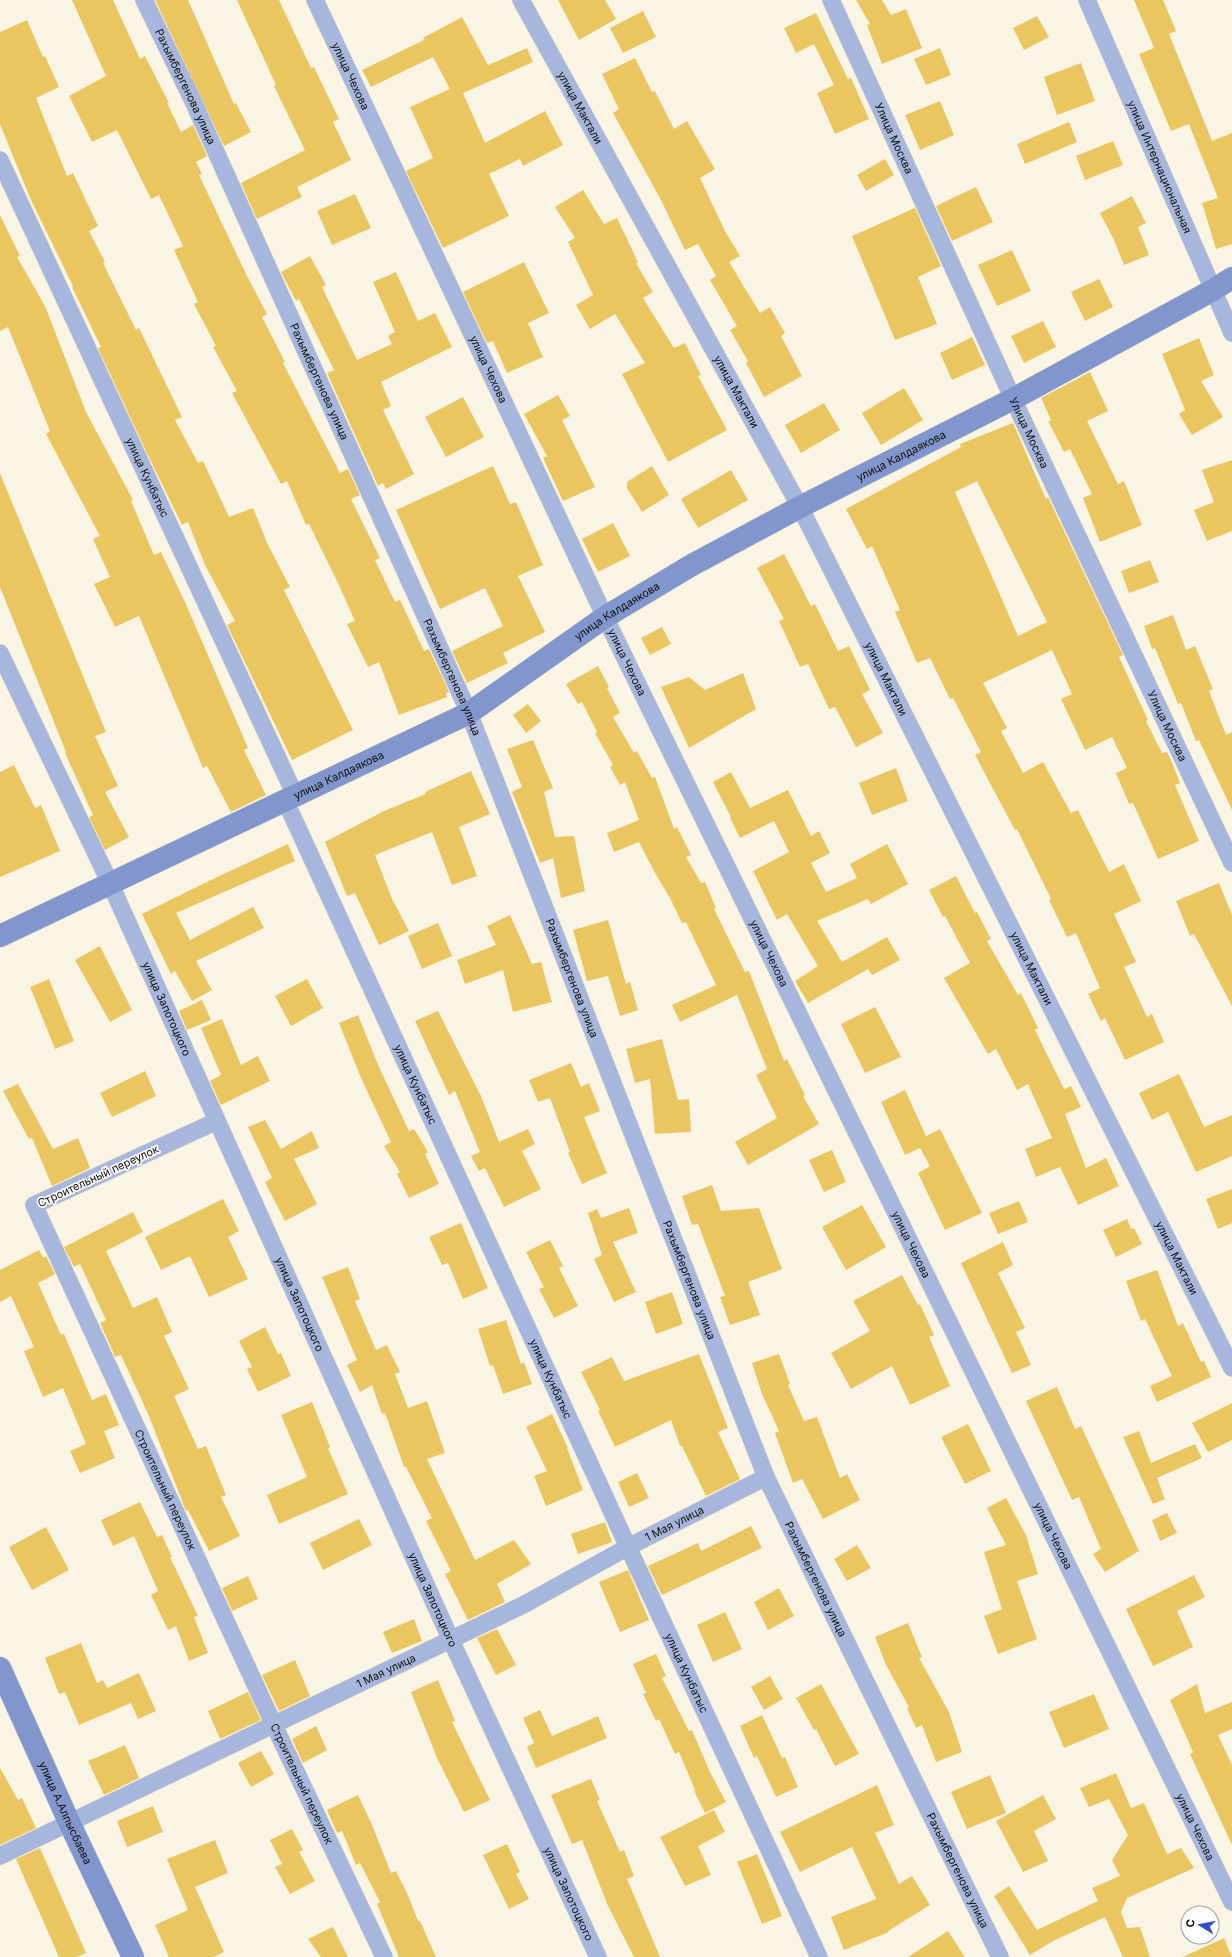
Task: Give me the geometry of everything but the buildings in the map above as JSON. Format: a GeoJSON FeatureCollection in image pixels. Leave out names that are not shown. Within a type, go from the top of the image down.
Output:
{"type":"FeatureCollection","features":[{"type":"Feature","properties":{"kind":"street","name":"Рахымбергенова улица"},"geometry":{"type":"LineString","coordinates":[[144,0],[196,108],[469,713],[766,1477],[1000,1957]]}},
{"type":"Feature","properties":{"kind":"street","name":"улица Чехова"},"geometry":{"type":"LineString","coordinates":[[315,0],[605,617],[1232,1902]]}},
{"type":"Feature","properties":{"kind":"street","name":"улица Мактали"},"geometry":{"type":"LineString","coordinates":[[521,0],[800,507],[1232,1368]]}},
{"type":"Feature","properties":{"kind":"street","name":"Улица Москва"},"geometry":{"type":"LineString","coordinates":[[831,0],[1012,399],[1232,863]]}},
{"type":"Feature","properties":{"kind":"street","name":"улица Интернациональная"},"geometry":{"type":"LineString","coordinates":[[1087,0],[1232,333]]}},
{"type":"Feature","properties":{"kind":"street","name":"улица Кунбатыс"},"geometry":{"type":"LineString","coordinates":[[0,160],[290,798],[628,1548],[819,1957]]}},
{"type":"Feature","properties":{"kind":"street","name":"улица Калдаякова"},"geometry":{"type":"LineString","coordinates":[[0,936],[469,713],[605,617],[692,565],[800,507],[1012,399],[1213,290],[1232,278]]}},
{"type":"Feature","properties":{"kind":"street","name":"улица Запотоцкого"},"geometry":{"type":"LineString","coordinates":[[2,662],[110,883],[450,1638],[598,1957]]}},
{"type":"Feature","properties":{"kind":"street","name":"Строительный переулок"},"geometry":{"type":"LineString","coordinates":[[217,1121],[34,1205],[273,1723],[384,1957]]}},
{"type":"Feature","properties":{"kind":"street","name":"1 Мая улица"},"geometry":{"type":"LineString","coordinates":[[0,1856],[450,1638],[525,1604],[628,1548],[766,1477]]}},
{"type":"Feature","properties":{"kind":"street","name":"улица А.Алпысбаева"},"geometry":{"type":"LineString","coordinates":[[0,1668],[69,1822],[133,1957]]}}]}
